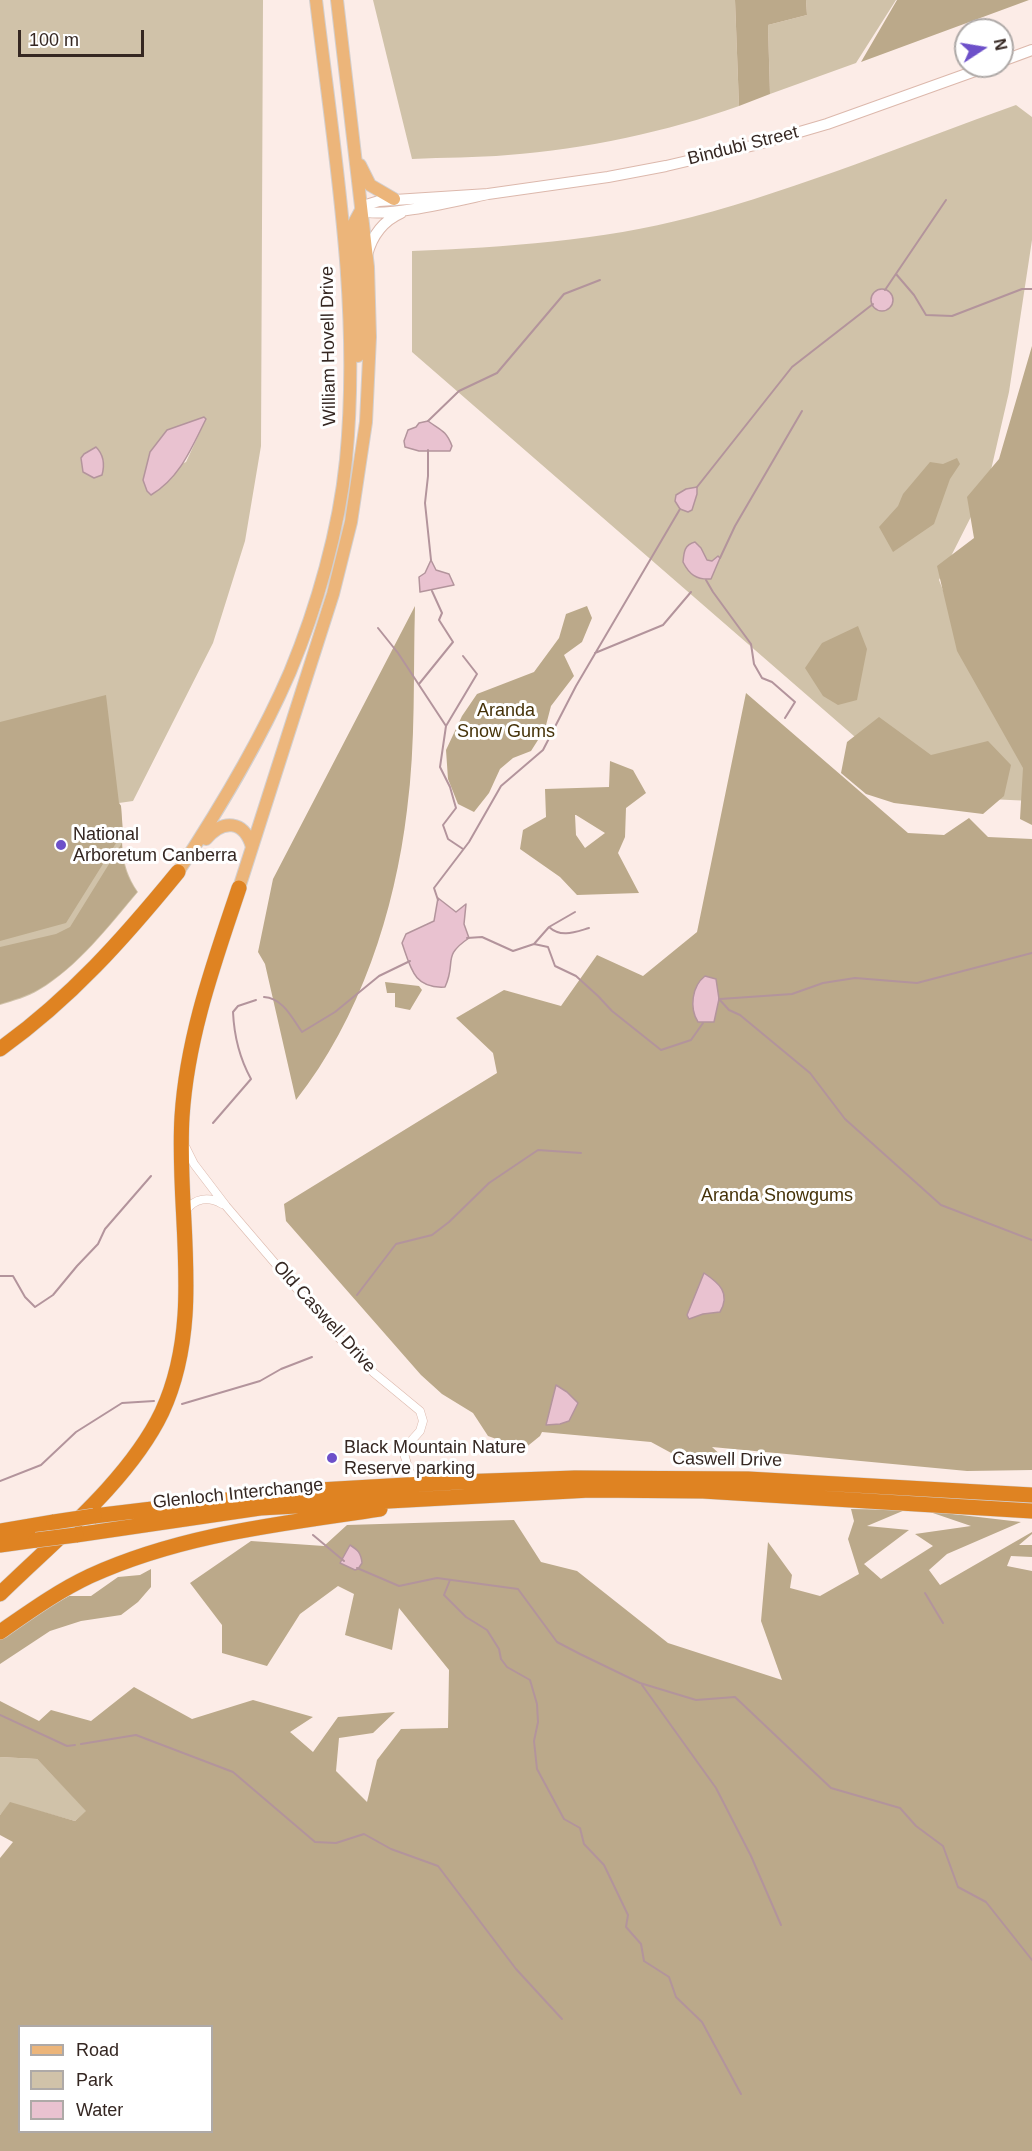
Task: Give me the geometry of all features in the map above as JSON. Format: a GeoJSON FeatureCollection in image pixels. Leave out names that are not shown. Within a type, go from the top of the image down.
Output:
{"type":"FeatureCollection","features":[{"type":"Feature","properties":{"kind":"highway"},"geometry":{"type":"LineString","coordinates":[[0,1049],[62,999],[109,954],[178,872]]}},
{"type":"Feature","properties":{"kind":"highway"},"geometry":{"type":"LineString","coordinates":[[3,1591],[123,1472],[147,1439],[162,1412],[177,1371],[185,1326],[181,1135],[190,1053],[205,993],[239,888]]}},
{"type":"Feature","properties":{"kind":"highway"},"geometry":{"type":"LineString","coordinates":[[0,1037],[109,954]]}},
{"type":"Feature","properties":{"kind":"highway","name":"Caswell Drive"},"geometry":{"type":"LineString","coordinates":[[420,1484],[565,1478],[717,1479],[1032,1495]]}},
{"type":"Feature","properties":{"kind":"highway","name":"Glenloch Interchange"},"geometry":{"type":"LineString","coordinates":[[0,1531],[94,1516],[263,1495],[420,1484]]}},
{"type":"Feature","properties":{"kind":"highway","name":"Glenloch Interchange"},"geometry":{"type":"LineString","coordinates":[[0,1545],[260,1509],[403,1499],[631,1490],[703,1491],[782,1496]]}},
{"type":"Feature","properties":{"kind":"highway"},"geometry":{"type":"LineString","coordinates":[[0,1632],[31,1610],[87,1578],[143,1555],[189,1540],[397,1507],[503,1499],[525,1494]]}},
{"type":"Feature","properties":{"kind":"highway","name":"Caswell Drive"},"geometry":{"type":"LineString","coordinates":[[782,1496],[1032,1511]]}},
{"type":"Feature","properties":{"kind":"highway"},"geometry":{"type":"LineString","coordinates":[[0,1522],[29,1520],[54,1522]]}},
{"type":"Feature","properties":{"kind":"main road","name":"William Hovell Drive"},"geometry":{"type":"LineString","coordinates":[[178,872],[220,806],[260,735],[290,671],[314,605],[338,509],[345,462],[350,395],[350,335],[340,201],[316,0]]}},
{"type":"Feature","properties":{"kind":"main road","name":"William Hovell Drive"},"geometry":{"type":"LineString","coordinates":[[252,847],[333,594],[353,513],[363,454],[369,391],[370,303],[367,255],[337,0]]}},
{"type":"Feature","properties":{"kind":"main road"},"geometry":{"type":"LineString","coordinates":[[1014,57],[1032,50]]}},
{"type":"Feature","properties":{"kind":"main road","name":"Bindubi Street"},"geometry":{"type":"LineString","coordinates":[[488,194],[394,199],[372,202],[361,210],[372,214],[422,208],[488,194],[637,171],[755,145],[867,111],[956,78]]}},
{"type":"Feature","properties":{"kind":"main road"},"geometry":{"type":"LineString","coordinates":[[355,156],[369,185],[394,199]]}},
{"type":"Feature","properties":{"kind":"main road"},"geometry":{"type":"LineString","coordinates":[[340,201],[348,210],[361,210],[354,223],[358,299],[358,364],[350,395]]}},
{"type":"Feature","properties":{"kind":"main road"},"geometry":{"type":"LineString","coordinates":[[367,255],[371,240],[388,220],[402,213],[422,208]]}},
{"type":"Feature","properties":{"kind":"main road"},"geometry":{"type":"LineString","coordinates":[[178,872],[213,831],[223,825],[231,825],[249,838],[252,847],[239,888]]}},
{"type":"Feature","properties":{"kind":"street","name":"Old Caswell Drive"},"geometry":{"type":"LineString","coordinates":[[181,1135],[194,1164],[226,1206],[348,1348],[420,1411],[423,1421],[420,1431],[403,1450],[409,1471],[420,1484]]}},
{"type":"Feature","properties":{"kind":"street"},"geometry":{"type":"LineString","coordinates":[[184,1221],[189,1206],[201,1200],[213,1200],[226,1206]]}},
{"type":"Feature","properties":{"kind":"green space"},"geometry":{"type":"Polygon","coordinates":[[[0,0],[263,0],[261,446],[245,541],[213,643],[133,801],[119,803],[124,861],[138,892],[67,970],[35,992],[0,1005],[0,0]],[[204,417],[167,430],[150,452],[143,480],[186,462],[206,419],[204,417]]]}},
{"type":"Feature","properties":{"kind":"green space"},"geometry":{"type":"Polygon","coordinates":[[[373,0],[735,0],[739,106],[683,124],[596,144],[484,157],[412,159],[373,0]]]}},
{"type":"Feature","properties":{"kind":"green space"},"geometry":{"type":"Polygon","coordinates":[[[735,0],[806,0],[807,15],[768,25],[770,94],[739,106],[735,0]]]}},
{"type":"Feature","properties":{"kind":"green space"},"geometry":{"type":"Polygon","coordinates":[[[806,0],[896,0],[856,63],[770,94],[768,25],[807,15],[806,0]]]}},
{"type":"Feature","properties":{"kind":"green space"},"geometry":{"type":"Polygon","coordinates":[[[897,0],[1029,0],[980,18],[954,18],[954,28],[861,62],[897,0]]]}},
{"type":"Feature","properties":{"kind":"green space"},"geometry":{"type":"Polygon","coordinates":[[[1016,105],[1032,117],[1032,240],[1009,392],[988,483],[939,580],[972,664],[1032,779],[1032,801],[923,796],[412,352],[412,251],[553,242],[623,232],[692,217],[815,179],[1016,105]]]}},
{"type":"Feature","properties":{"kind":"green space"},"geometry":{"type":"Polygon","coordinates":[[[1032,346],[1032,825],[1020,819],[1023,768],[957,651],[937,566],[974,538],[967,497],[999,459],[1032,346]]]}},
{"type":"Feature","properties":{"kind":"green space"},"geometry":{"type":"Polygon","coordinates":[[[957,458],[960,464],[950,479],[934,524],[893,552],[879,527],[898,506],[903,494],[930,462],[943,464],[957,458]]]}},
{"type":"Feature","properties":{"kind":"green space"},"geometry":{"type":"Polygon","coordinates":[[[415,606],[410,785],[394,887],[371,962],[356,999],[339,1035],[296,1100],[265,964],[258,952],[273,879],[415,606]]]}},
{"type":"Feature","properties":{"kind":"green space","name":"Aranda Snow Gums"},"geometry":{"type":"Polygon","coordinates":[[[587,606],[592,618],[582,642],[564,655],[574,676],[551,706],[545,729],[531,751],[513,758],[500,769],[489,793],[474,812],[458,804],[448,779],[446,750],[462,716],[477,694],[534,672],[559,638],[566,614],[587,606]]]}},
{"type":"Feature","properties":{"kind":"green space"},"geometry":{"type":"Polygon","coordinates":[[[858,626],[867,649],[857,700],[838,705],[823,696],[805,668],[822,643],[858,626]]]}},
{"type":"Feature","properties":{"kind":"green space","name":"Aranda Snowgums"},"geometry":{"type":"Polygon","coordinates":[[[746,693],[908,833],[944,835],[969,818],[988,837],[1032,839],[1032,1470],[967,1471],[712,1447],[726,1460],[686,1461],[651,1442],[542,1432],[524,1449],[488,1436],[473,1413],[442,1394],[421,1375],[286,1221],[284,1204],[497,1073],[493,1053],[456,1018],[504,990],[561,1006],[597,955],[643,976],[697,932],[746,693]]]}},
{"type":"Feature","properties":{"kind":"green space","name":"National Arboretum Canberra"},"geometry":{"type":"Polygon","coordinates":[[[106,695],[123,832],[66,923],[0,941],[0,722],[106,695]]]}},
{"type":"Feature","properties":{"kind":"green space"},"geometry":{"type":"Polygon","coordinates":[[[879,717],[931,755],[988,741],[1011,765],[1004,796],[983,814],[894,803],[866,794],[841,773],[847,742],[879,717]]]}},
{"type":"Feature","properties":{"kind":"green space"},"geometry":{"type":"Polygon","coordinates":[[[610,761],[633,770],[646,793],[626,808],[625,837],[618,853],[639,893],[577,895],[560,877],[520,849],[523,830],[546,817],[545,789],[609,787],[610,761]],[[576,815],[576,835],[585,848],[605,833],[576,815]]]}},
{"type":"Feature","properties":{"kind":"green space"},"geometry":{"type":"Polygon","coordinates":[[[122,843],[125,869],[137,892],[92,945],[53,980],[20,998],[0,1004],[0,947],[56,934],[70,927],[122,843]]]}},
{"type":"Feature","properties":{"kind":"green space"},"geometry":{"type":"Polygon","coordinates":[[[385,982],[419,986],[422,990],[410,1010],[395,1007],[395,993],[387,993],[385,982]]]}},
{"type":"Feature","properties":{"kind":"green space"},"geometry":{"type":"Polygon","coordinates":[[[851,1509],[905,1510],[867,1526],[909,1530],[864,1564],[881,1579],[933,1546],[915,1534],[971,1526],[927,1511],[1021,1522],[947,1554],[929,1570],[940,1585],[1032,1532],[1019,1545],[1032,1545],[1032,1557],[1011,1556],[1007,1566],[1032,1571],[1032,2151],[0,2151],[0,1858],[13,1842],[0,1835],[0,1815],[10,1802],[75,1821],[86,1811],[37,1759],[0,1757],[0,1701],[39,1721],[51,1710],[91,1721],[134,1687],[192,1719],[253,1700],[313,1717],[290,1732],[313,1752],[338,1717],[395,1712],[373,1733],[339,1738],[336,1771],[367,1802],[377,1760],[401,1729],[448,1728],[449,1670],[399,1608],[392,1650],[345,1635],[354,1594],[338,1586],[300,1614],[267,1666],[222,1653],[222,1625],[190,1583],[251,1541],[324,1546],[347,1525],[514,1520],[541,1562],[577,1571],[668,1643],[782,1680],[761,1621],[768,1542],[792,1575],[790,1588],[820,1596],[859,1574],[848,1539],[854,1521],[851,1509]]]}},
{"type":"Feature","properties":{"kind":"green space"},"geometry":{"type":"Polygon","coordinates":[[[151,1569],[151,1587],[138,1602],[121,1615],[81,1621],[50,1631],[0,1664],[0,1639],[38,1613],[69,1596],[91,1596],[118,1577],[140,1575],[151,1569]]]}},
{"type":"Feature","properties":{"kind":"green space"},"geometry":{"type":"Polygon","coordinates":[[[0,1757],[37,1759],[87,1811],[75,1821],[10,1803],[0,1815],[0,1757]]]}},
{"type":"Feature","properties":{"kind":"water"},"geometry":{"type":"Polygon","coordinates":[[[882,289],[890,292],[893,300],[890,308],[882,311],[874,308],[871,300],[874,292],[882,289]]]}},
{"type":"Feature","properties":{"kind":"water"},"geometry":{"type":"Polygon","coordinates":[[[204,417],[206,419],[184,461],[170,480],[151,495],[143,480],[150,452],[167,430],[204,417]]]}},
{"type":"Feature","properties":{"kind":"water"},"geometry":{"type":"Polygon","coordinates":[[[428,421],[447,437],[452,446],[450,451],[419,451],[405,447],[404,441],[408,430],[419,423],[428,421]]]}},
{"type":"Feature","properties":{"kind":"water"},"geometry":{"type":"Polygon","coordinates":[[[96,447],[102,456],[103,467],[102,475],[94,478],[83,472],[81,458],[96,447]]]}},
{"type":"Feature","properties":{"kind":"water"},"geometry":{"type":"Polygon","coordinates":[[[697,487],[692,510],[688,512],[680,509],[675,501],[676,495],[686,489],[697,487]]]}},
{"type":"Feature","properties":{"kind":"water"},"geometry":{"type":"Polygon","coordinates":[[[695,542],[707,560],[712,561],[718,556],[720,558],[711,579],[694,575],[683,562],[687,547],[695,542]]]}},
{"type":"Feature","properties":{"kind":"water"},"geometry":{"type":"Polygon","coordinates":[[[431,560],[436,570],[449,574],[454,585],[420,592],[419,577],[425,573],[431,560]]]}},
{"type":"Feature","properties":{"kind":"water"},"geometry":{"type":"Polygon","coordinates":[[[438,898],[456,912],[466,904],[464,924],[469,938],[460,944],[452,955],[445,987],[426,985],[415,976],[402,943],[406,934],[434,921],[438,898]]]}},
{"type":"Feature","properties":{"kind":"water"},"geometry":{"type":"Polygon","coordinates":[[[705,976],[716,979],[719,999],[714,1022],[698,1022],[693,1010],[693,998],[697,985],[705,976]]]}},
{"type":"Feature","properties":{"kind":"water"},"geometry":{"type":"Polygon","coordinates":[[[704,1273],[722,1289],[723,1305],[720,1312],[689,1319],[687,1315],[704,1273]]]}},
{"type":"Feature","properties":{"kind":"water"},"geometry":{"type":"Polygon","coordinates":[[[556,1385],[578,1403],[569,1421],[546,1425],[556,1385]]]}},
{"type":"Feature","properties":{"kind":"water"},"geometry":{"type":"Polygon","coordinates":[[[350,1545],[359,1552],[362,1560],[358,1569],[355,1570],[340,1563],[350,1545]]]}},
{"type":"Feature","properties":{"kind":"waterway"},"geometry":{"type":"LineString","coordinates":[[885,290],[946,200]]}},
{"type":"Feature","properties":{"kind":"waterway"},"geometry":{"type":"LineString","coordinates":[[896,274],[914,295],[926,315],[952,316],[1022,289],[1032,289]]}},
{"type":"Feature","properties":{"kind":"waterway"},"geometry":{"type":"LineString","coordinates":[[428,421],[459,391],[497,373],[564,294],[600,280]]}},
{"type":"Feature","properties":{"kind":"waterway"},"geometry":{"type":"LineString","coordinates":[[697,487],[792,367],[873,304]]}},
{"type":"Feature","properties":{"kind":"waterway"},"geometry":{"type":"LineString","coordinates":[[720,558],[735,526],[802,411]]}},
{"type":"Feature","properties":{"kind":"waterway"},"geometry":{"type":"LineString","coordinates":[[428,450],[425,503],[431,560]]}},
{"type":"Feature","properties":{"kind":"waterway"},"geometry":{"type":"LineString","coordinates":[[438,900],[434,888],[469,842],[501,786],[543,750],[576,686],[680,509]]}},
{"type":"Feature","properties":{"kind":"waterway"},"geometry":{"type":"LineString","coordinates":[[706,580],[751,644],[754,664],[762,678],[772,682],[795,702],[785,718]]}},
{"type":"Feature","properties":{"kind":"waterway"},"geometry":{"type":"LineString","coordinates":[[419,684],[453,642],[439,620],[442,613],[432,591]]}},
{"type":"Feature","properties":{"kind":"waterway"},"geometry":{"type":"LineString","coordinates":[[595,653],[663,625],[691,592]]}},
{"type":"Feature","properties":{"kind":"waterway"},"geometry":{"type":"LineString","coordinates":[[378,628],[398,653],[446,726],[440,767],[450,787],[456,808],[443,825],[448,839],[463,849]]}},
{"type":"Feature","properties":{"kind":"waterway"},"geometry":{"type":"LineString","coordinates":[[446,726],[477,674],[463,656]]}},
{"type":"Feature","properties":{"kind":"waterway"},"geometry":{"type":"LineString","coordinates":[[534,944],[549,927],[575,912]]}},
{"type":"Feature","properties":{"kind":"waterway"},"geometry":{"type":"LineString","coordinates":[[549,927],[563,933],[589,928]]}},
{"type":"Feature","properties":{"kind":"waterway"},"geometry":{"type":"LineString","coordinates":[[467,938],[482,937],[513,951],[534,944],[548,947],[555,966],[576,976],[612,1011],[661,1050],[691,1040],[703,1023]]}},
{"type":"Feature","properties":{"kind":"waterway"},"geometry":{"type":"LineString","coordinates":[[720,999],[792,994],[823,983],[855,978],[917,983],[1032,953]]}},
{"type":"Feature","properties":{"kind":"waterway"},"geometry":{"type":"LineString","coordinates":[[264,997],[271,998],[282,1005],[302,1032],[335,1012],[379,976],[410,961]]}},
{"type":"Feature","properties":{"kind":"waterway"},"geometry":{"type":"LineString","coordinates":[[719,999],[729,1010],[740,1015],[810,1073],[845,1119],[941,1205],[1032,1240]]}},
{"type":"Feature","properties":{"kind":"waterway"},"geometry":{"type":"LineString","coordinates":[[213,1123],[251,1079],[238,1046],[233,1012],[238,1006],[256,1000]]}},
{"type":"Feature","properties":{"kind":"waterway"},"geometry":{"type":"LineString","coordinates":[[357,1295],[396,1244],[432,1235],[449,1222],[489,1183],[538,1150],[581,1153]]}},
{"type":"Feature","properties":{"kind":"waterway"},"geometry":{"type":"LineString","coordinates":[[0,1276],[13,1276],[25,1297],[35,1307],[53,1295],[98,1244],[105,1229],[151,1176]]}},
{"type":"Feature","properties":{"kind":"waterway"},"geometry":{"type":"LineString","coordinates":[[182,1404],[260,1381],[281,1369],[312,1357]]}},
{"type":"Feature","properties":{"kind":"waterway"},"geometry":{"type":"LineString","coordinates":[[0,1481],[41,1465],[76,1432],[122,1403],[154,1401]]}},
{"type":"Feature","properties":{"kind":"waterway"},"geometry":{"type":"LineString","coordinates":[[313,1535],[344,1561]]}},
{"type":"Feature","properties":{"kind":"waterway"},"geometry":{"type":"LineString","coordinates":[[357,1568],[399,1586],[437,1578],[518,1589],[557,1642],[580,1654],[640,1683],[696,1700],[735,1697],[831,1788],[900,1808],[916,1826],[943,1846],[958,1887],[986,1902],[1032,1960]]}},
{"type":"Feature","properties":{"kind":"waterway"},"geometry":{"type":"LineString","coordinates":[[450,1580],[444,1595],[466,1617],[487,1630],[507,1667],[530,1680],[537,1704],[538,1722],[534,1741],[537,1769],[564,1819],[580,1828],[584,1844],[604,1865],[628,1915],[626,1927],[641,1944],[644,1961],[669,1977],[676,1997],[702,2022],[741,2094]]}},
{"type":"Feature","properties":{"kind":"waterway"},"geometry":{"type":"LineString","coordinates":[[925,1593],[943,1623]]}},
{"type":"Feature","properties":{"kind":"waterway"},"geometry":{"type":"LineString","coordinates":[[642,1685],[716,1788],[751,1856],[781,1925]]}},
{"type":"Feature","properties":{"kind":"waterway"},"geometry":{"type":"LineString","coordinates":[[0,1715],[67,1746],[75,1745]]}},
{"type":"Feature","properties":{"kind":"waterway"},"geometry":{"type":"LineString","coordinates":[[81,1744],[136,1735],[233,1772],[315,1842],[336,1843],[364,1834],[391,1849],[438,1866],[516,1969],[562,2019]]}},
{"type":"Feature","properties":{"kind":"place","name":"National Arboretum Canberra"},"geometry":{"type":"Point","coordinates":[61,845]}},
{"type":"Feature","properties":{"kind":"place","name":"Black Mountain Nature Reserve parking"},"geometry":{"type":"Point","coordinates":[332,1458]}}]}
